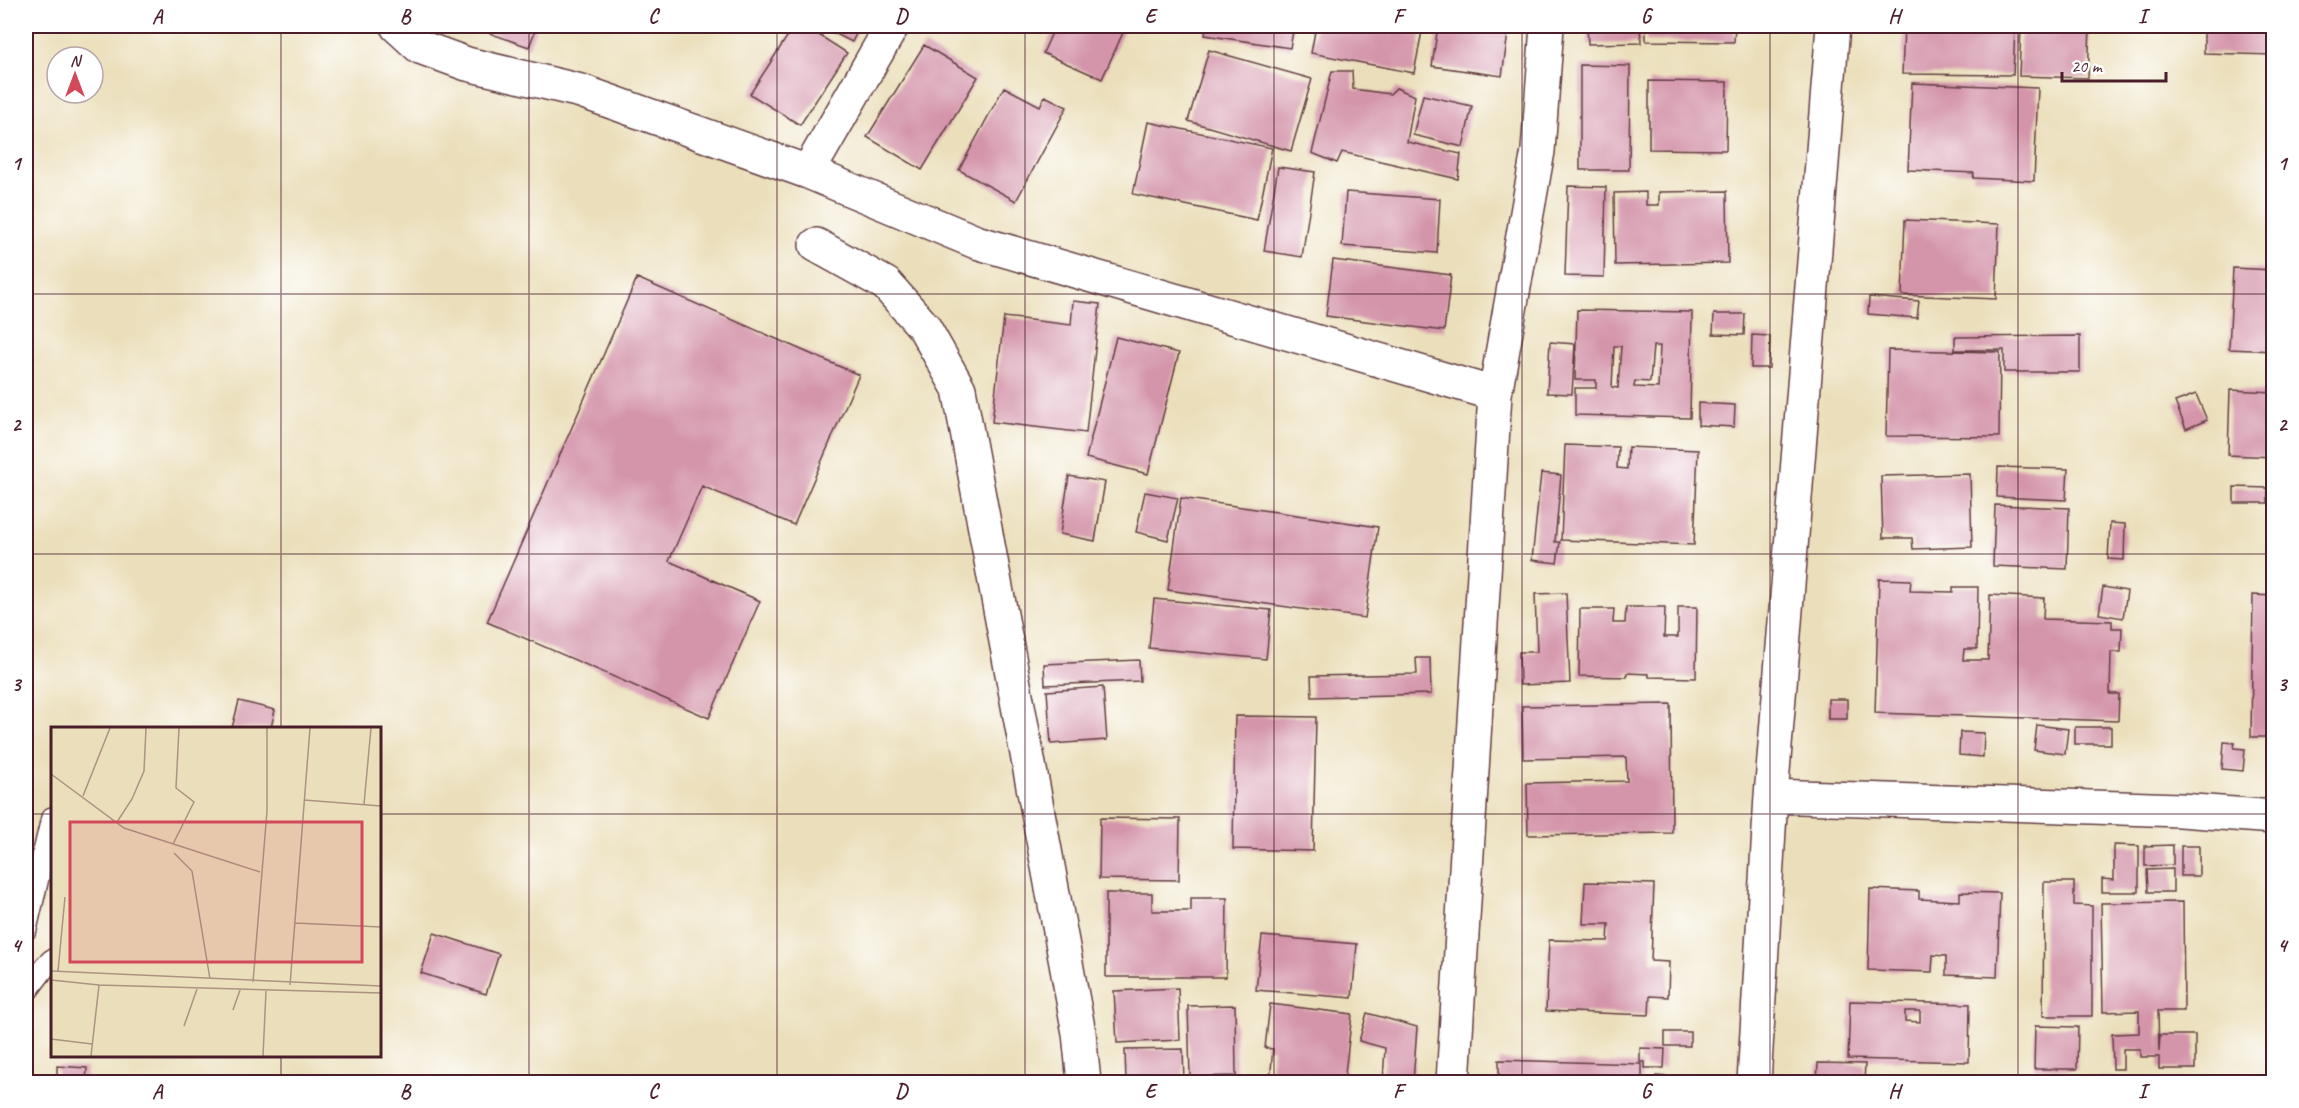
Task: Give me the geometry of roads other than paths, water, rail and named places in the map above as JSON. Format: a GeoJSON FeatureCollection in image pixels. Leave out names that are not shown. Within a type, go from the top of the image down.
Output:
{"type":"FeatureCollection","features":[{"type":"Feature","properties":{"kind":"street"},"geometry":{"type":"LineString","coordinates":[[397,26],[420,48],[458,61],[581,91],[808,172],[976,242],[1495,394]]}},
{"type":"Feature","properties":{"kind":"street"},"geometry":{"type":"LineString","coordinates":[[808,172],[892,26]]}},
{"type":"Feature","properties":{"kind":"street"},"geometry":{"type":"LineString","coordinates":[[1453,1083],[1495,394],[1538,151],[1547,26]]}},
{"type":"Feature","properties":{"kind":"street"},"geometry":{"type":"LineString","coordinates":[[1754,1083],[1771,796],[1833,26]]}},
{"type":"Feature","properties":{"kind":"street"},"geometry":{"type":"LineString","coordinates":[[816,245],[886,284],[924,327],[959,389],[1079,1033],[1084,1083]]}},
{"type":"Feature","properties":{"kind":"street"},"geometry":{"type":"LineString","coordinates":[[1771,796],[2180,810],[2274,817]]}},
{"type":"Feature","properties":{"kind":"lane"},"geometry":{"type":"LineString","coordinates":[[26,928],[51,822]]}},
{"type":"Feature","properties":{"kind":"lane"},"geometry":{"type":"LineString","coordinates":[[26,992],[51,961]]}}]}
